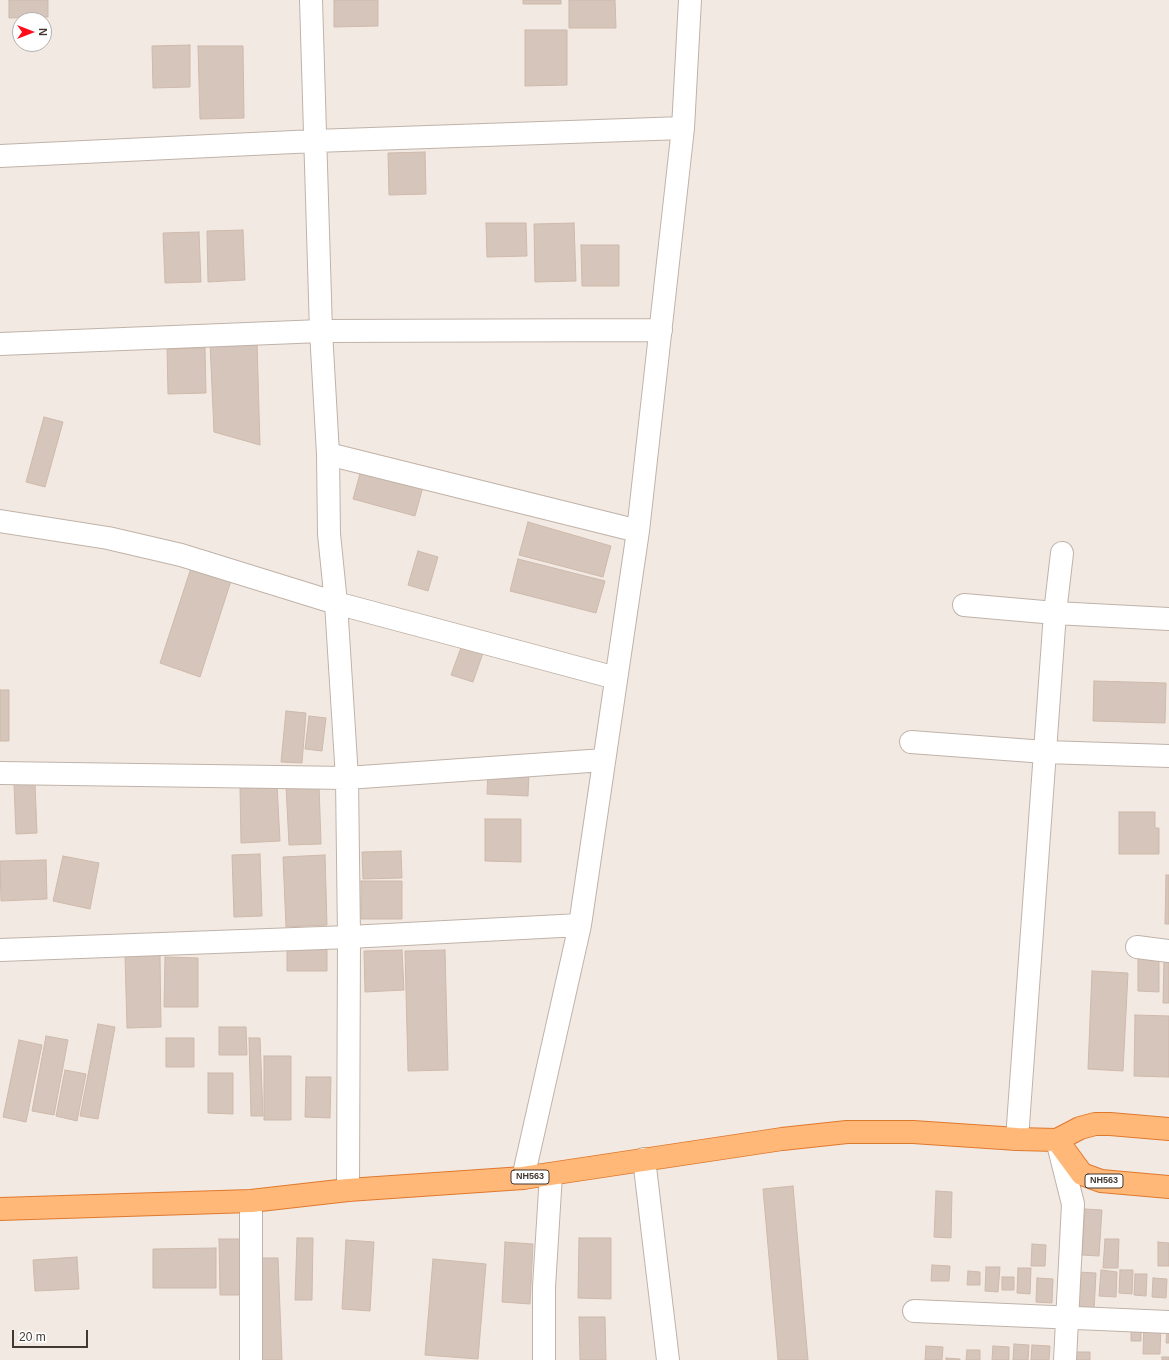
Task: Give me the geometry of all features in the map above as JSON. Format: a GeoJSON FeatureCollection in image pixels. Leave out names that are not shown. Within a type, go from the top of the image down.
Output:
{"type":"FeatureCollection","features":[{"type":"Feature","properties":{"kind":"highway","name":"NH563"},"geometry":{"type":"LineString","coordinates":[[0,1209],[251,1201],[348,1190],[522,1178],[782,1139],[847,1132],[913,1132],[1017,1139],[1057,1140],[1080,1128],[1095,1124],[1169,1129]]}},
{"type":"Feature","properties":{"kind":"highway","name":"NH563"},"geometry":{"type":"LineString","coordinates":[[1057,1140],[1082,1174],[1101,1181],[1169,1187]]}},
{"type":"Feature","properties":{"kind":"street"},"geometry":{"type":"LineString","coordinates":[[311,0],[321,331],[328,454],[329,534],[336,604],[347,778],[349,937],[348,1190]]}},
{"type":"Feature","properties":{"kind":"street"},"geometry":{"type":"LineString","coordinates":[[522,1178],[580,925],[638,531],[683,128],[690,0]]}},
{"type":"Feature","properties":{"kind":"street"},"geometry":{"type":"LineString","coordinates":[[0,156],[315,141],[683,128]]}},
{"type":"Feature","properties":{"kind":"street"},"geometry":{"type":"LineString","coordinates":[[0,344],[321,331],[661,330]]}},
{"type":"Feature","properties":{"kind":"street"},"geometry":{"type":"LineString","coordinates":[[328,454],[638,531]]}},
{"type":"Feature","properties":{"kind":"street"},"geometry":{"type":"LineString","coordinates":[[0,521],[108,538],[167,551],[336,604],[616,678]]}},
{"type":"Feature","properties":{"kind":"street"},"geometry":{"type":"LineString","coordinates":[[1017,1139],[1055,613],[1062,553]]}},
{"type":"Feature","properties":{"kind":"street"},"geometry":{"type":"LineString","coordinates":[[964,606],[1055,613],[1169,619]]}},
{"type":"Feature","properties":{"kind":"street"},"geometry":{"type":"LineString","coordinates":[[911,742],[1045,752],[1169,756]]}},
{"type":"Feature","properties":{"kind":"street"},"geometry":{"type":"LineString","coordinates":[[0,773],[347,778],[604,760]]}},
{"type":"Feature","properties":{"kind":"street"},"geometry":{"type":"LineString","coordinates":[[0,950],[349,937],[580,925]]}},
{"type":"Feature","properties":{"kind":"street"},"geometry":{"type":"LineString","coordinates":[[1137,947],[1169,951]]}},
{"type":"Feature","properties":{"kind":"street"},"geometry":{"type":"LineString","coordinates":[[1057,1140],[1073,1204],[1065,1360]]}},
{"type":"Feature","properties":{"kind":"street"},"geometry":{"type":"LineString","coordinates":[[644,1159],[668,1360]]}},
{"type":"Feature","properties":{"kind":"street"},"geometry":{"type":"LineString","coordinates":[[544,1360],[544,1287],[551,1174]]}},
{"type":"Feature","properties":{"kind":"street"},"geometry":{"type":"LineString","coordinates":[[251,1201],[251,1360]]}},
{"type":"Feature","properties":{"kind":"street"},"geometry":{"type":"LineString","coordinates":[[914,1311],[1068,1319],[1169,1322]]}},
{"type":"Feature","properties":{"kind":"building"},"geometry":{"type":"Polygon","coordinates":[[[9,0],[48,0],[48,12],[12,12],[12,18],[9,18],[9,0]]]}},
{"type":"Feature","properties":{"kind":"building"},"geometry":{"type":"Polygon","coordinates":[[[334,0],[378,0],[378,26],[334,27],[334,0]]]}},
{"type":"Feature","properties":{"kind":"building"},"geometry":{"type":"Polygon","coordinates":[[[523,0],[561,0],[561,4],[523,4],[523,0]]]}},
{"type":"Feature","properties":{"kind":"building"},"geometry":{"type":"Polygon","coordinates":[[[569,0],[615,0],[616,28],[569,28],[569,0]]]}},
{"type":"Feature","properties":{"kind":"building"},"geometry":{"type":"Polygon","coordinates":[[[525,30],[567,30],[567,85],[525,86],[525,30]]]}},
{"type":"Feature","properties":{"kind":"building"},"geometry":{"type":"Polygon","coordinates":[[[190,45],[190,87],[153,88],[152,46],[190,45]]]}},
{"type":"Feature","properties":{"kind":"building"},"geometry":{"type":"Polygon","coordinates":[[[198,46],[243,46],[244,118],[200,119],[198,46]]]}},
{"type":"Feature","properties":{"kind":"building"},"geometry":{"type":"Polygon","coordinates":[[[425,152],[426,194],[389,195],[388,153],[425,152]]]}},
{"type":"Feature","properties":{"kind":"building"},"geometry":{"type":"Polygon","coordinates":[[[486,223],[526,223],[527,256],[487,257],[486,223]]]}},
{"type":"Feature","properties":{"kind":"building"},"geometry":{"type":"Polygon","coordinates":[[[574,223],[576,281],[535,282],[534,224],[574,223]]]}},
{"type":"Feature","properties":{"kind":"building"},"geometry":{"type":"Polygon","coordinates":[[[243,230],[245,280],[208,282],[207,231],[243,230]]]}},
{"type":"Feature","properties":{"kind":"building"},"geometry":{"type":"Polygon","coordinates":[[[199,232],[201,282],[165,283],[163,233],[199,232]]]}},
{"type":"Feature","properties":{"kind":"building"},"geometry":{"type":"Polygon","coordinates":[[[581,245],[619,245],[619,286],[582,286],[581,245]]]}},
{"type":"Feature","properties":{"kind":"building"},"geometry":{"type":"Polygon","coordinates":[[[257,341],[260,445],[214,432],[210,343],[257,341]]]}},
{"type":"Feature","properties":{"kind":"building"},"geometry":{"type":"Polygon","coordinates":[[[205,348],[206,393],[168,394],[167,349],[205,348]]]}},
{"type":"Feature","properties":{"kind":"building"},"geometry":{"type":"Polygon","coordinates":[[[44,417],[63,422],[45,487],[26,482],[44,417]]]}},
{"type":"Feature","properties":{"kind":"building"},"geometry":{"type":"Polygon","coordinates":[[[361,470],[423,487],[415,516],[353,499],[361,470]]]}},
{"type":"Feature","properties":{"kind":"building"},"geometry":{"type":"Polygon","coordinates":[[[528,522],[611,546],[603,577],[519,555],[528,522]]]}},
{"type":"Feature","properties":{"kind":"building"},"geometry":{"type":"Polygon","coordinates":[[[418,551],[438,557],[428,591],[408,585],[418,551]]]}},
{"type":"Feature","properties":{"kind":"building"},"geometry":{"type":"Polygon","coordinates":[[[518,559],[605,581],[596,613],[510,591],[518,559]]]}},
{"type":"Feature","properties":{"kind":"building"},"geometry":{"type":"Polygon","coordinates":[[[192,565],[232,578],[200,677],[160,663],[192,565]]]}},
{"type":"Feature","properties":{"kind":"building"},"geometry":{"type":"Polygon","coordinates":[[[463,642],[484,650],[473,682],[451,675],[463,642]]]}},
{"type":"Feature","properties":{"kind":"building"},"geometry":{"type":"Polygon","coordinates":[[[1094,681],[1166,683],[1165,723],[1093,721],[1094,681]]]}},
{"type":"Feature","properties":{"kind":"building"},"geometry":{"type":"Polygon","coordinates":[[[0,690],[9,690],[9,741],[0,741],[0,690]]]}},
{"type":"Feature","properties":{"kind":"building"},"geometry":{"type":"Polygon","coordinates":[[[286,711],[306,713],[302,763],[281,762],[286,711]]]}},
{"type":"Feature","properties":{"kind":"building"},"geometry":{"type":"Polygon","coordinates":[[[309,716],[326,718],[322,751],[305,749],[309,716]]]}},
{"type":"Feature","properties":{"kind":"building"},"geometry":{"type":"Polygon","coordinates":[[[488,771],[529,773],[528,796],[487,794],[488,771]]]}},
{"type":"Feature","properties":{"kind":"building"},"geometry":{"type":"Polygon","coordinates":[[[14,784],[35,784],[37,833],[16,834],[14,784]]]}},
{"type":"Feature","properties":{"kind":"building"},"geometry":{"type":"Polygon","coordinates":[[[277,784],[280,841],[241,843],[240,786],[277,784]]]}},
{"type":"Feature","properties":{"kind":"building"},"geometry":{"type":"Polygon","coordinates":[[[319,784],[321,844],[289,845],[286,786],[319,784]]]}},
{"type":"Feature","properties":{"kind":"building"},"geometry":{"type":"Polygon","coordinates":[[[1119,812],[1155,812],[1155,828],[1159,828],[1159,854],[1119,854],[1119,812]]]}},
{"type":"Feature","properties":{"kind":"building"},"geometry":{"type":"Polygon","coordinates":[[[485,819],[521,819],[521,862],[485,861],[485,819]]]}},
{"type":"Feature","properties":{"kind":"building"},"geometry":{"type":"Polygon","coordinates":[[[401,851],[402,878],[363,879],[362,852],[401,851]]]}},
{"type":"Feature","properties":{"kind":"building"},"geometry":{"type":"Polygon","coordinates":[[[260,854],[262,916],[234,917],[232,855],[260,854]]]}},
{"type":"Feature","properties":{"kind":"building"},"geometry":{"type":"Polygon","coordinates":[[[325,855],[327,925],[286,927],[283,857],[325,855]]]}},
{"type":"Feature","properties":{"kind":"building"},"geometry":{"type":"Polygon","coordinates":[[[63,856],[99,863],[90,909],[53,901],[63,856]]]}},
{"type":"Feature","properties":{"kind":"building"},"geometry":{"type":"Polygon","coordinates":[[[46,860],[47,899],[1,901],[0,861],[46,860]]]}},
{"type":"Feature","properties":{"kind":"building"},"geometry":{"type":"Polygon","coordinates":[[[1166,875],[1169,875],[1169,924],[1165,924],[1166,875]]]}},
{"type":"Feature","properties":{"kind":"building"},"geometry":{"type":"Polygon","coordinates":[[[361,881],[402,881],[402,919],[361,919],[361,881]]]}},
{"type":"Feature","properties":{"kind":"building"},"geometry":{"type":"Polygon","coordinates":[[[287,949],[327,949],[327,971],[287,971],[287,949]]]}},
{"type":"Feature","properties":{"kind":"building"},"geometry":{"type":"Polygon","coordinates":[[[402,950],[404,990],[365,992],[364,951],[402,950]]]}},
{"type":"Feature","properties":{"kind":"building"},"geometry":{"type":"Polygon","coordinates":[[[445,950],[448,1070],[408,1071],[405,951],[445,950]]]}},
{"type":"Feature","properties":{"kind":"building"},"geometry":{"type":"Polygon","coordinates":[[[160,955],[161,1027],[127,1028],[125,956],[160,955]]]}},
{"type":"Feature","properties":{"kind":"building"},"geometry":{"type":"Polygon","coordinates":[[[1138,955],[1159,955],[1159,992],[1138,991],[1138,955]]]}},
{"type":"Feature","properties":{"kind":"building"},"geometry":{"type":"Polygon","coordinates":[[[165,957],[198,958],[198,1007],[164,1007],[165,957]]]}},
{"type":"Feature","properties":{"kind":"building"},"geometry":{"type":"Polygon","coordinates":[[[1164,959],[1169,959],[1169,1003],[1163,1003],[1164,959]]]}},
{"type":"Feature","properties":{"kind":"building"},"geometry":{"type":"Polygon","coordinates":[[[1092,971],[1128,973],[1123,1071],[1088,1069],[1092,971]]]}},
{"type":"Feature","properties":{"kind":"building"},"geometry":{"type":"Polygon","coordinates":[[[1135,1015],[1169,1016],[1169,1077],[1134,1076],[1135,1015]]]}},
{"type":"Feature","properties":{"kind":"building"},"geometry":{"type":"Polygon","coordinates":[[[98,1024],[115,1027],[98,1119],[80,1116],[98,1024]]]}},
{"type":"Feature","properties":{"kind":"building"},"geometry":{"type":"Polygon","coordinates":[[[219,1027],[246,1027],[247,1055],[219,1055],[219,1027]]]}},
{"type":"Feature","properties":{"kind":"building"},"geometry":{"type":"Polygon","coordinates":[[[46,1036],[68,1040],[54,1115],[32,1111],[46,1036]]]}},
{"type":"Feature","properties":{"kind":"building"},"geometry":{"type":"Polygon","coordinates":[[[166,1038],[194,1038],[194,1067],[166,1067],[166,1038]]]}},
{"type":"Feature","properties":{"kind":"building"},"geometry":{"type":"Polygon","coordinates":[[[249,1038],[260,1038],[263,1116],[251,1116],[249,1038]]]}},
{"type":"Feature","properties":{"kind":"building"},"geometry":{"type":"Polygon","coordinates":[[[19,1040],[42,1045],[26,1122],[3,1117],[19,1040]]]}},
{"type":"Feature","properties":{"kind":"building"},"geometry":{"type":"Polygon","coordinates":[[[264,1056],[291,1056],[291,1120],[264,1120],[264,1056]]]}},
{"type":"Feature","properties":{"kind":"building"},"geometry":{"type":"Polygon","coordinates":[[[65,1070],[86,1074],[77,1121],[56,1116],[65,1070]]]}},
{"type":"Feature","properties":{"kind":"building"},"geometry":{"type":"Polygon","coordinates":[[[208,1073],[233,1073],[233,1114],[208,1113],[208,1073]]]}},
{"type":"Feature","properties":{"kind":"building"},"geometry":{"type":"Polygon","coordinates":[[[306,1077],[331,1077],[330,1118],[305,1117],[306,1077]]]}},
{"type":"Feature","properties":{"kind":"building"},"geometry":{"type":"Polygon","coordinates":[[[793,1186],[808,1360],[778,1360],[763,1189],[793,1186]]]}},
{"type":"Feature","properties":{"kind":"building"},"geometry":{"type":"Polygon","coordinates":[[[936,1191],[952,1192],[951,1238],[934,1237],[936,1191]]]}},
{"type":"Feature","properties":{"kind":"building"},"geometry":{"type":"Polygon","coordinates":[[[1085,1209],[1102,1210],[1099,1256],[1082,1255],[1085,1209]]]}},
{"type":"Feature","properties":{"kind":"building"},"geometry":{"type":"Polygon","coordinates":[[[297,1238],[313,1238],[312,1300],[295,1300],[297,1238]]]}},
{"type":"Feature","properties":{"kind":"building"},"geometry":{"type":"Polygon","coordinates":[[[579,1238],[611,1238],[611,1299],[578,1298],[579,1238]]]}},
{"type":"Feature","properties":{"kind":"building"},"geometry":{"type":"Polygon","coordinates":[[[219,1239],[244,1239],[245,1295],[220,1295],[219,1239]]]}},
{"type":"Feature","properties":{"kind":"building"},"geometry":{"type":"Polygon","coordinates":[[[1105,1239],[1119,1239],[1118,1268],[1103,1268],[1105,1239]]]}},
{"type":"Feature","properties":{"kind":"building"},"geometry":{"type":"Polygon","coordinates":[[[346,1240],[374,1242],[370,1311],[342,1309],[346,1240]]]}},
{"type":"Feature","properties":{"kind":"building"},"geometry":{"type":"Polygon","coordinates":[[[505,1242],[533,1244],[530,1304],[502,1302],[505,1242]]]}},
{"type":"Feature","properties":{"kind":"building"},"geometry":{"type":"Polygon","coordinates":[[[1158,1242],[1169,1243],[1169,1266],[1158,1266],[1158,1242]]]}},
{"type":"Feature","properties":{"kind":"building"},"geometry":{"type":"Polygon","coordinates":[[[1032,1244],[1046,1245],[1045,1266],[1031,1266],[1032,1244]]]}},
{"type":"Feature","properties":{"kind":"building"},"geometry":{"type":"Polygon","coordinates":[[[216,1248],[216,1288],[153,1288],[153,1249],[216,1248]]]}},
{"type":"Feature","properties":{"kind":"building"},"geometry":{"type":"Polygon","coordinates":[[[77,1257],[79,1289],[35,1291],[33,1260],[77,1257]]]}},
{"type":"Feature","properties":{"kind":"building"},"geometry":{"type":"Polygon","coordinates":[[[259,1258],[278,1258],[282,1360],[262,1360],[259,1258]]]}},
{"type":"Feature","properties":{"kind":"building"},"geometry":{"type":"Polygon","coordinates":[[[433,1259],[486,1264],[478,1359],[425,1355],[433,1259]]]}},
{"type":"Feature","properties":{"kind":"building"},"geometry":{"type":"Polygon","coordinates":[[[932,1265],[950,1266],[949,1281],[931,1281],[932,1265]]]}},
{"type":"Feature","properties":{"kind":"building"},"geometry":{"type":"Polygon","coordinates":[[[986,1267],[1000,1267],[998,1292],[985,1291],[986,1267]]]}},
{"type":"Feature","properties":{"kind":"building"},"geometry":{"type":"Polygon","coordinates":[[[1018,1268],[1031,1268],[1030,1294],[1017,1293],[1018,1268]]]}},
{"type":"Feature","properties":{"kind":"building"},"geometry":{"type":"Polygon","coordinates":[[[1101,1270],[1117,1272],[1116,1297],[1099,1296],[1101,1270]]]}},
{"type":"Feature","properties":{"kind":"building"},"geometry":{"type":"Polygon","coordinates":[[[1120,1270],[1133,1270],[1132,1294],[1119,1293],[1120,1270]]]}},
{"type":"Feature","properties":{"kind":"building"},"geometry":{"type":"Polygon","coordinates":[[[968,1271],[980,1272],[980,1285],[967,1285],[968,1271]]]}},
{"type":"Feature","properties":{"kind":"building"},"geometry":{"type":"Polygon","coordinates":[[[1078,1272],[1096,1273],[1094,1311],[1076,1310],[1078,1272]]]}},
{"type":"Feature","properties":{"kind":"building"},"geometry":{"type":"Polygon","coordinates":[[[1135,1274],[1147,1274],[1146,1296],[1134,1295],[1135,1274]]]}},
{"type":"Feature","properties":{"kind":"building"},"geometry":{"type":"Polygon","coordinates":[[[1002,1277],[1014,1277],[1014,1290],[1002,1290],[1002,1277]]]}},
{"type":"Feature","properties":{"kind":"building"},"geometry":{"type":"Polygon","coordinates":[[[1037,1278],[1053,1279],[1052,1303],[1036,1302],[1037,1278]]]}},
{"type":"Feature","properties":{"kind":"building"},"geometry":{"type":"Polygon","coordinates":[[[1153,1278],[1167,1279],[1166,1298],[1152,1297],[1153,1278]]]}},
{"type":"Feature","properties":{"kind":"building"},"geometry":{"type":"Polygon","coordinates":[[[579,1317],[605,1317],[606,1360],[580,1360],[579,1317]]]}},
{"type":"Feature","properties":{"kind":"building"},"geometry":{"type":"Polygon","coordinates":[[[1131,1321],[1141,1321],[1141,1341],[1131,1341],[1131,1321]]]}},
{"type":"Feature","properties":{"kind":"building"},"geometry":{"type":"Polygon","coordinates":[[[1144,1323],[1161,1323],[1160,1354],[1143,1354],[1144,1323]]]}},
{"type":"Feature","properties":{"kind":"building"},"geometry":{"type":"Polygon","coordinates":[[[1167,1324],[1169,1324],[1169,1343],[1166,1343],[1167,1324]]]}},
{"type":"Feature","properties":{"kind":"building"},"geometry":{"type":"Polygon","coordinates":[[[1014,1344],[1029,1345],[1028,1360],[1013,1360],[1014,1344]]]}},
{"type":"Feature","properties":{"kind":"building"},"geometry":{"type":"Polygon","coordinates":[[[1032,1345],[1050,1346],[1049,1360],[1031,1360],[1032,1345]]]}},
{"type":"Feature","properties":{"kind":"building"},"geometry":{"type":"Polygon","coordinates":[[[926,1346],[943,1347],[942,1360],[925,1360],[926,1346]]]}},
{"type":"Feature","properties":{"kind":"building"},"geometry":{"type":"Polygon","coordinates":[[[993,1346],[1009,1347],[1009,1360],[992,1360],[993,1346]]]}},
{"type":"Feature","properties":{"kind":"building"},"geometry":{"type":"Polygon","coordinates":[[[967,1350],[980,1350],[980,1360],[966,1360],[967,1350]]]}},
{"type":"Feature","properties":{"kind":"building"},"geometry":{"type":"Polygon","coordinates":[[[1076,1352],[1090,1352],[1090,1360],[1076,1360],[1076,1352]]]}},
{"type":"Feature","properties":{"kind":"building"},"geometry":{"type":"Polygon","coordinates":[[[1162,1357],[1169,1357],[1169,1360],[1162,1360],[1162,1357]]]}},
{"type":"Feature","properties":{"kind":"building"},"geometry":{"type":"Polygon","coordinates":[[[946,1358],[960,1359],[960,1360],[946,1360],[946,1358]]]}}]}
